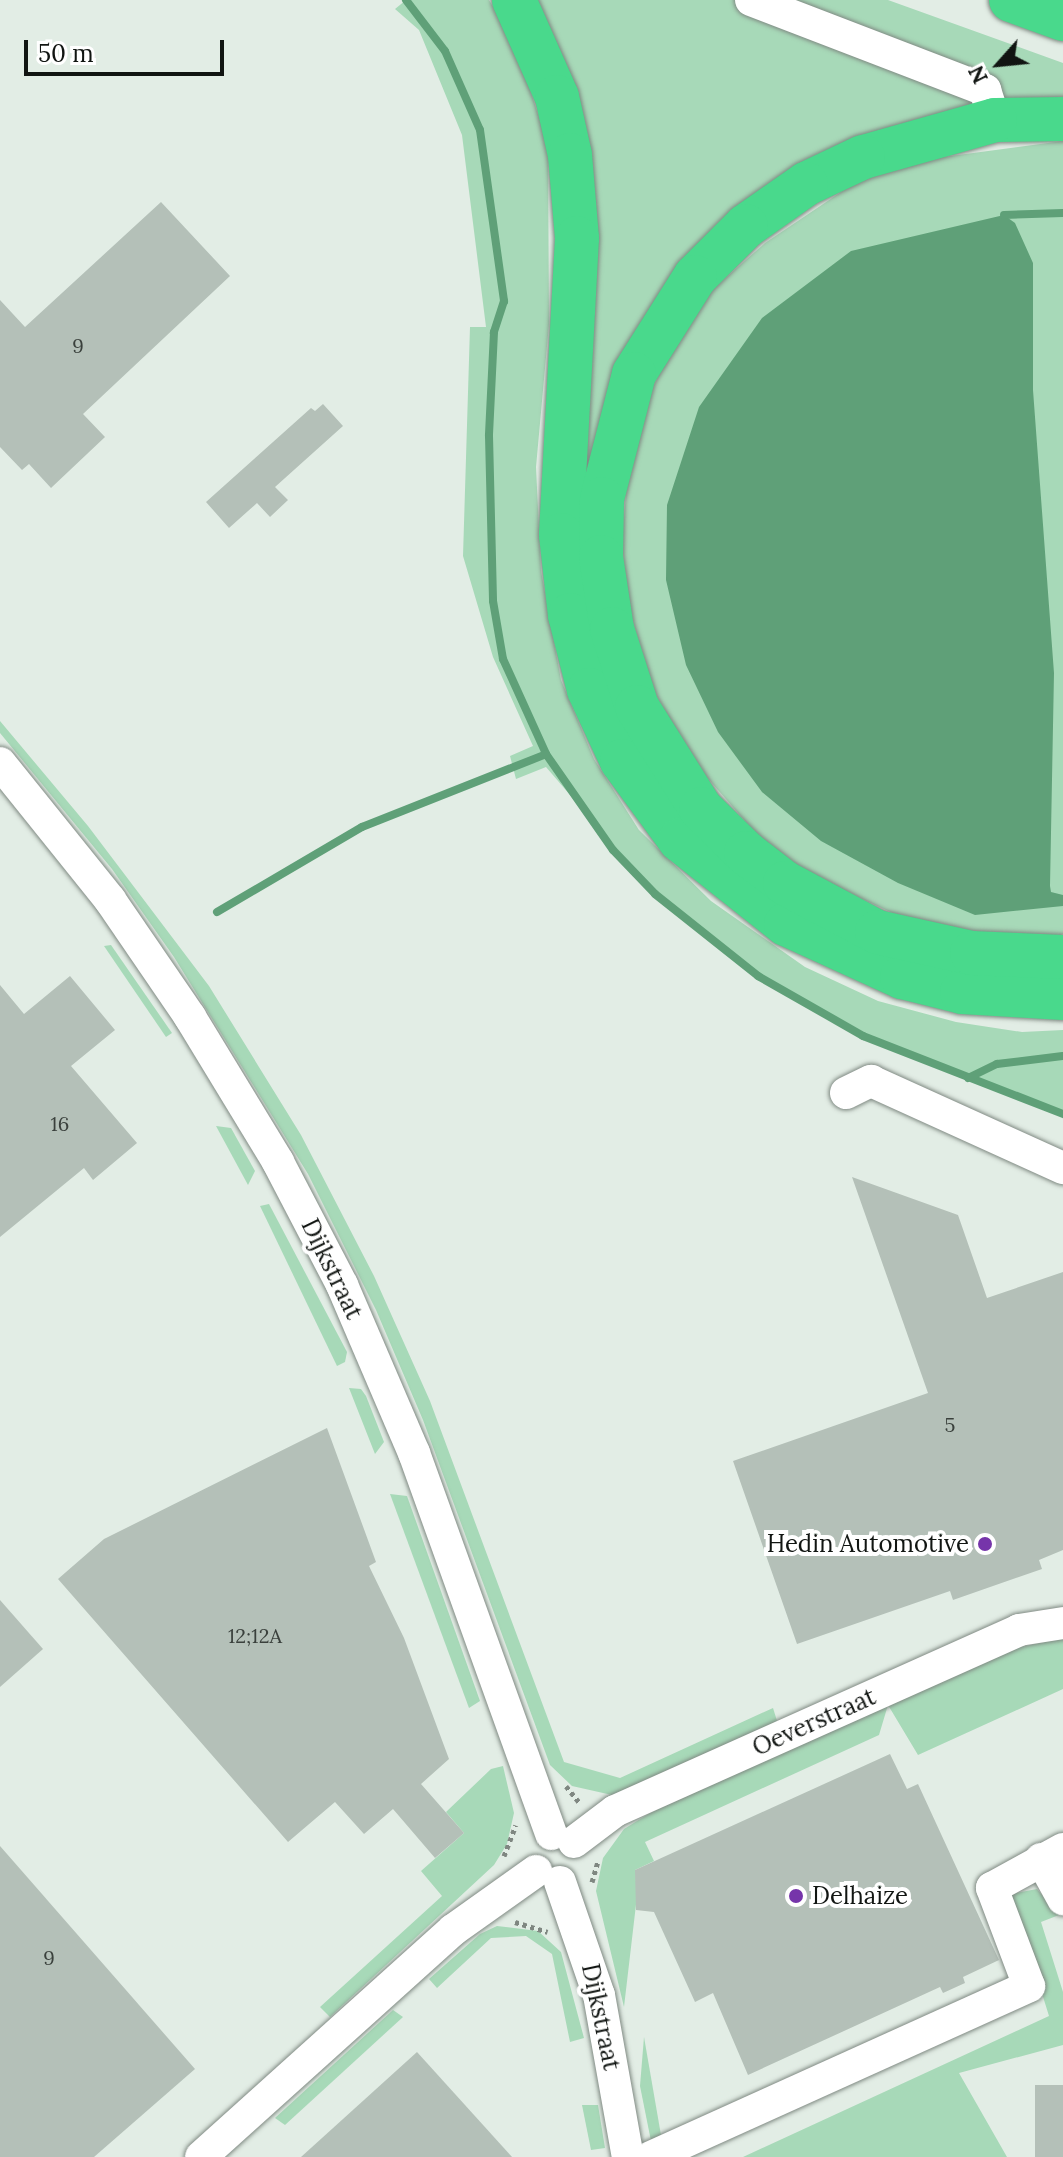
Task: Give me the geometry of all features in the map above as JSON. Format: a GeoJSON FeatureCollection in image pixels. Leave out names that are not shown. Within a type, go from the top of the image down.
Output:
{"type":"FeatureCollection","features":[{"type":"Feature","properties":{"kind":"highway"},"geometry":{"type":"LineString","coordinates":[[514,0],[557,97],[570,155],[577,238],[561,535],[570,615],[589,690],[622,761],[680,840],[786,924],[902,977],[962,992],[987,1008],[1063,1013]]}},
{"type":"Feature","properties":{"kind":"highway"},"geometry":{"type":"LineString","coordinates":[[1011,0],[1063,19]]}},
{"type":"Feature","properties":{"kind":"highway"},"geometry":{"type":"LineString","coordinates":[[1062,967],[972,953],[877,932],[785,883],[746,853],[701,809],[663,756],[637,707],[612,629],[601,557],[602,499],[634,374],[695,277],[746,226],[806,184],[863,157],[995,120],[1063,119]]}},
{"type":"Feature","properties":{"kind":"highway"},"geometry":{"type":"LineString","coordinates":[[962,992],[1062,967]]}},
{"type":"Feature","properties":{"kind":"street"},"geometry":{"type":"LineString","coordinates":[[751,0],[985,90],[995,120]]}},
{"type":"Feature","properties":{"kind":"street","name":"Dijkstraat"},"geometry":{"type":"LineString","coordinates":[[0,763],[110,900],[190,1017],[278,1162],[342,1285],[414,1453],[563,1838]]}},
{"type":"Feature","properties":{"kind":"street"},"geometry":{"type":"LineString","coordinates":[[846,1093],[871,1081],[1063,1168]]}},
{"type":"Feature","properties":{"kind":"street","name":"Oeverstraat"},"geometry":{"type":"LineString","coordinates":[[563,1838],[615,1811],[1019,1630],[1063,1623]]}},
{"type":"Feature","properties":{"kind":"street"},"geometry":{"type":"LineString","coordinates":[[201,2157],[453,1930],[548,1876],[579,1864],[563,1838]]}},
{"type":"Feature","properties":{"kind":"street"},"geometry":{"type":"LineString","coordinates":[[651,2157],[1029,1986],[992,1888],[1052,1854],[1063,1899]]}},
{"type":"Feature","properties":{"kind":"street","name":"Dijkstraat"},"geometry":{"type":"LineString","coordinates":[[548,1876],[599,1995],[628,2157]]}},
{"type":"Feature","properties":{"kind":"path"},"geometry":{"type":"LineString","coordinates":[[496,1868],[512,1843],[517,1813]]}},
{"type":"Feature","properties":{"kind":"path"},"geometry":{"type":"LineString","coordinates":[[501,1923],[530,1924],[552,1935]]}},
{"type":"Feature","properties":{"kind":"shaded area"},"geometry":{"type":"Polygon","coordinates":[[[406,0],[489,0],[516,45],[548,146],[549,324],[536,467],[541,571],[561,680],[594,759],[639,830],[711,901],[805,967],[878,1001],[956,1022],[1022,1032],[1063,1030],[1063,1114],[863,1036],[758,976],[655,894],[546,767],[516,779],[510,756],[533,746],[493,657],[463,556],[470,327],[486,327],[462,135],[419,30],[395,9],[406,0]]]}},
{"type":"Feature","properties":{"kind":"shaded area"},"geometry":{"type":"Polygon","coordinates":[[[530,0],[888,0],[1063,63],[1063,105],[895,131],[669,287],[590,586],[785,910],[577,583],[587,377],[530,0]]]}},
{"type":"Feature","properties":{"kind":"shaded area"},"geometry":{"type":"Polygon","coordinates":[[[1063,141],[1063,934],[1048,940],[1001,938],[908,920],[812,876],[759,837],[691,759],[653,689],[630,611],[622,545],[627,480],[642,410],[666,360],[703,298],[765,243],[847,188],[906,162],[1063,141]]]}},
{"type":"Feature","properties":{"kind":"shaded area"},"geometry":{"type":"Polygon","coordinates":[[[1004,215],[1015,223],[1033,263],[1033,390],[1054,673],[1050,886],[1051,892],[1063,895],[1063,906],[975,915],[898,883],[821,841],[762,792],[718,732],[686,665],[666,580],[667,505],[699,407],[762,318],[851,251],[1004,215]]]}},
{"type":"Feature","properties":{"kind":"shaded area"},"geometry":{"type":"Polygon","coordinates":[[[0,721],[88,826],[209,986],[301,1135],[374,1276],[430,1401],[564,1762],[620,1778],[773,1708],[778,1724],[612,1795],[572,1786],[550,1765],[423,1420],[376,1310],[308,1174],[174,957],[112,869],[0,733],[0,721]]]}},
{"type":"Feature","properties":{"kind":"shaded area"},"geometry":{"type":"Polygon","coordinates":[[[111,945],[172,1033],[166,1037],[104,946],[111,945]]]}},
{"type":"Feature","properties":{"kind":"shaded area"},"geometry":{"type":"Polygon","coordinates":[[[216,1126],[231,1128],[255,1171],[248,1185],[216,1126]]]}},
{"type":"Feature","properties":{"kind":"shaded area"},"geometry":{"type":"Polygon","coordinates":[[[269,1204],[347,1352],[345,1362],[337,1366],[260,1206],[269,1204]]]}},
{"type":"Feature","properties":{"kind":"shaded area"},"geometry":{"type":"Polygon","coordinates":[[[349,1388],[361,1389],[366,1396],[384,1442],[375,1454],[349,1388]]]}},
{"type":"Feature","properties":{"kind":"shaded area"},"geometry":{"type":"Polygon","coordinates":[[[390,1494],[407,1496],[480,1701],[469,1708],[390,1494]]]}},
{"type":"Feature","properties":{"kind":"shaded area"},"geometry":{"type":"Polygon","coordinates":[[[1063,1638],[1063,1689],[918,1755],[888,1705],[879,1735],[645,1842],[654,1861],[635,1870],[639,1879],[624,2007],[596,1891],[603,1858],[624,1829],[650,1813],[1007,1650],[1063,1638]]]}},
{"type":"Feature","properties":{"kind":"shaded area"},"geometry":{"type":"Polygon","coordinates":[[[503,1766],[514,1813],[507,1844],[494,1865],[330,2017],[320,2007],[442,1896],[421,1871],[464,1833],[446,1812],[491,1769],[503,1766]]]}},
{"type":"Feature","properties":{"kind":"shaded area"},"geometry":{"type":"Polygon","coordinates":[[[1037,1889],[1059,1915],[1041,1922],[1063,1992],[1063,2045],[959,2073],[1007,2157],[743,2157],[1049,2016],[1011,1894],[1037,1889]]]}},
{"type":"Feature","properties":{"kind":"shaded area"},"geometry":{"type":"Polygon","coordinates":[[[497,1926],[538,1931],[561,1952],[584,2038],[570,2042],[552,1954],[526,1936],[491,1938],[437,1988],[429,1979],[480,1934],[497,1926]]]}},
{"type":"Feature","properties":{"kind":"shaded area"},"geometry":{"type":"Polygon","coordinates":[[[393,2010],[403,2017],[285,2125],[275,2118],[393,2010]]]}},
{"type":"Feature","properties":{"kind":"shaded area"},"geometry":{"type":"Polygon","coordinates":[[[644,2037],[662,2141],[651,2141],[640,2086],[644,2037]]]}},
{"type":"Feature","properties":{"kind":"shaded area"},"geometry":{"type":"Polygon","coordinates":[[[582,2105],[598,2105],[605,2148],[591,2150],[582,2105]]]}},
{"type":"Feature","properties":{"kind":"building"},"geometry":{"type":"Polygon","coordinates":[[[161,202],[230,276],[83,414],[105,437],[51,488],[29,464],[22,470],[0,447],[0,300],[25,327],[161,202]]]}},
{"type":"Feature","properties":{"kind":"building"},"geometry":{"type":"Polygon","coordinates":[[[323,404],[343,426],[275,487],[288,500],[270,517],[257,503],[229,528],[206,502],[311,408],[315,411],[323,404]]]}},
{"type":"Feature","properties":{"kind":"building"},"geometry":{"type":"Polygon","coordinates":[[[70,976],[115,1030],[71,1066],[137,1143],[93,1180],[84,1168],[0,1237],[0,985],[24,1014],[70,976]]]}},
{"type":"Feature","properties":{"kind":"building"},"geometry":{"type":"Polygon","coordinates":[[[852,1177],[958,1215],[987,1298],[1063,1272],[1063,1550],[1039,1560],[1042,1569],[953,1600],[950,1591],[797,1644],[733,1461],[928,1393],[852,1177]]]}},
{"type":"Feature","properties":{"kind":"building"},"geometry":{"type":"Polygon","coordinates":[[[327,1428],[376,1562],[369,1566],[404,1638],[449,1759],[421,1784],[464,1833],[435,1858],[393,1809],[364,1834],[335,1802],[288,1842],[58,1579],[104,1539],[327,1428]]]}},
{"type":"Feature","properties":{"kind":"building"},"geometry":{"type":"Polygon","coordinates":[[[0,1600],[43,1649],[0,1687],[0,1600]]]}},
{"type":"Feature","properties":{"kind":"building","name":"Delhaize"},"geometry":{"type":"Polygon","coordinates":[[[890,1754],[907,1789],[918,1784],[999,1960],[963,1977],[965,1983],[943,1993],[940,1987],[748,2075],[713,1993],[695,2002],[654,1912],[636,1910],[635,1870],[890,1754]]]}},
{"type":"Feature","properties":{"kind":"building"},"geometry":{"type":"Polygon","coordinates":[[[0,1846],[195,2069],[94,2157],[0,2157],[0,1846]]]}},
{"type":"Feature","properties":{"kind":"building"},"geometry":{"type":"Polygon","coordinates":[[[417,2052],[512,2157],[301,2157],[417,2052]]]}},
{"type":"Feature","properties":{"kind":"building"},"geometry":{"type":"Polygon","coordinates":[[[1035,2085],[1063,2085],[1063,2157],[1035,2157],[1035,2085]]]}},
{"type":"Feature","properties":{"kind":"waterway"},"geometry":{"type":"LineString","coordinates":[[406,0],[445,51],[480,130],[504,301],[494,332],[489,436],[493,601],[503,659],[546,754],[613,850],[655,894],[758,976],[863,1036],[1063,1114]]}},
{"type":"Feature","properties":{"kind":"waterway"},"geometry":{"type":"LineString","coordinates":[[1004,215],[1063,213]]}},
{"type":"Feature","properties":{"kind":"waterway"},"geometry":{"type":"LineString","coordinates":[[217,912],[362,827],[546,754]]}},
{"type":"Feature","properties":{"kind":"waterway"},"geometry":{"type":"LineString","coordinates":[[968,1078],[997,1064],[1063,1056]]}},
{"type":"Feature","properties":{"kind":"place","name":"Hedin Automotive"},"geometry":{"type":"Point","coordinates":[985,1544]}},
{"type":"Feature","properties":{"kind":"place","name":"Delhaize"},"geometry":{"type":"Point","coordinates":[796,1896]}}]}
